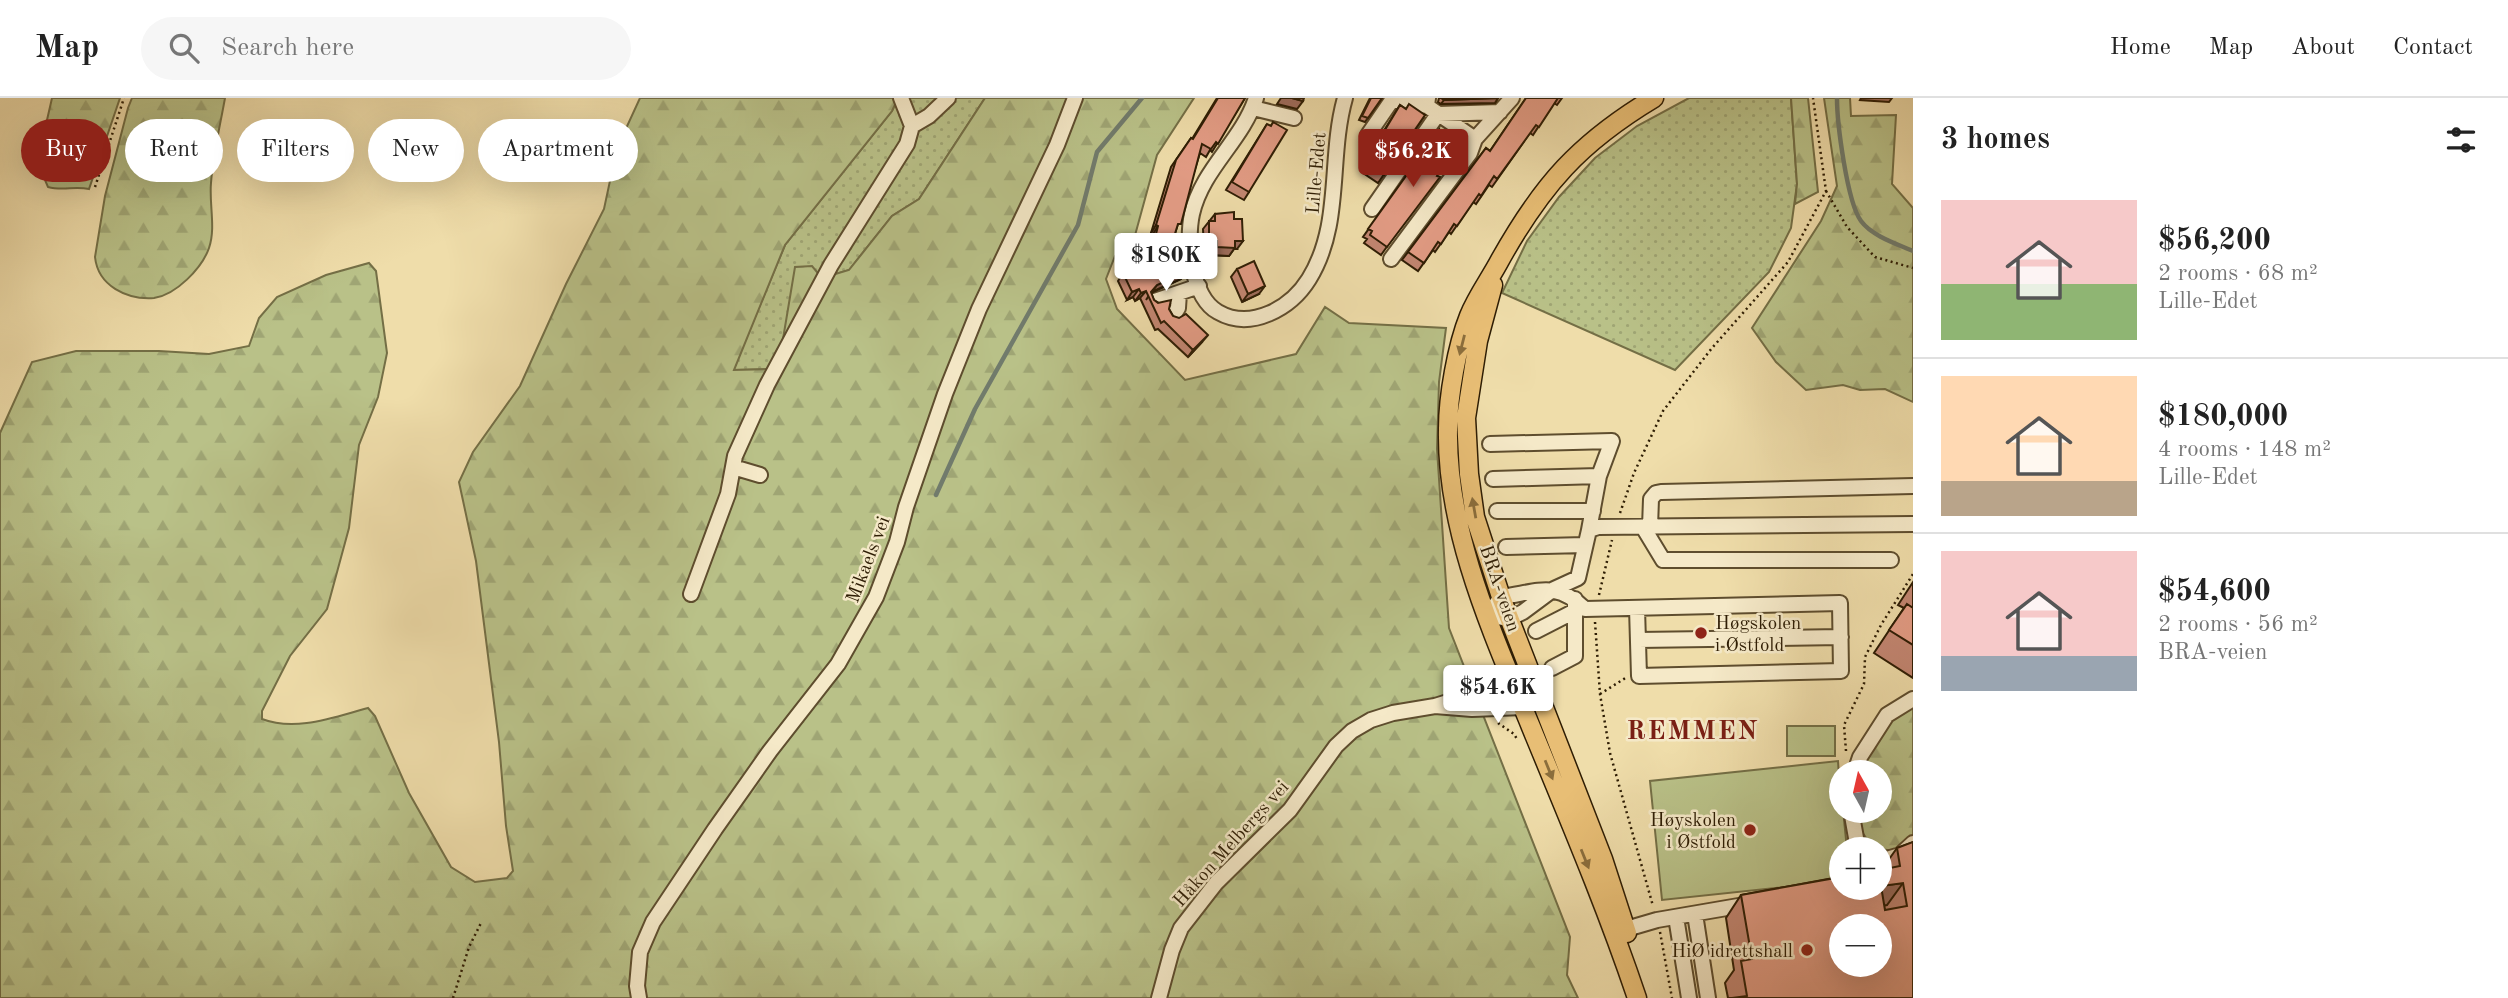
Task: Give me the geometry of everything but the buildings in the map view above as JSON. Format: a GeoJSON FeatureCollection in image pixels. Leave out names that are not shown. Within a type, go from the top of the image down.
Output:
{"type":"FeatureCollection","features":[{"type":"Feature","properties":{"kind":"main road","name":"BRA-veien"},"geometry":{"type":"LineString","coordinates":[[1645,998],[1620,931],[1512,682],[1488,615],[1461,535],[1451,478],[1448,429],[1452,384],[1468,317],[1534,202],[1569,162],[1613,124],[1654,98]]}},
{"type":"Feature","properties":{"kind":"main road","name":"BRA-veien"},"geometry":{"type":"LineString","coordinates":[[1500,261],[1478,341],[1466,418],[1475,517],[1501,597],[1603,859],[1637,998]]}},
{"type":"Feature","properties":{"kind":"street"},"geometry":{"type":"LineString","coordinates":[[691,594],[728,494],[738,447],[798,324],[855,225],[907,144],[912,126],[901,98]]}},
{"type":"Feature","properties":{"kind":"street"},"geometry":{"type":"LineString","coordinates":[[912,126],[929,117],[948,98]]}},
{"type":"Feature","properties":{"kind":"street","name":"Mikaels vei"},"geometry":{"type":"LineString","coordinates":[[639,998],[637,986],[640,952],[653,922],[770,751],[838,664],[876,597],[894,551],[945,394],[979,309],[1057,145],[1075,98]]}},
{"type":"Feature","properties":{"kind":"street","name":"Lille-Edet"},"geometry":{"type":"LineString","coordinates":[[1254,103],[1242,128],[1203,184],[1192,214],[1190,258],[1199,286],[1217,312],[1235,318],[1264,317],[1288,303],[1308,281],[1322,253],[1332,217],[1338,127],[1345,98]]}},
{"type":"Feature","properties":{"kind":"street"},"geometry":{"type":"LineString","coordinates":[[1391,259],[1470,153],[1475,139],[1512,98]]}},
{"type":"Feature","properties":{"kind":"street"},"geometry":{"type":"LineString","coordinates":[[1368,135],[1392,100],[1500,112]]}},
{"type":"Feature","properties":{"kind":"street"},"geometry":{"type":"LineString","coordinates":[[1254,103],[1294,118]]}},
{"type":"Feature","properties":{"kind":"street"},"geometry":{"type":"LineString","coordinates":[[1431,106],[1475,139]]}},
{"type":"Feature","properties":{"kind":"street"},"geometry":{"type":"LineString","coordinates":[[1372,209],[1431,106]]}},
{"type":"Feature","properties":{"kind":"street"},"geometry":{"type":"LineString","coordinates":[[1154,301],[1199,286]]}},
{"type":"Feature","properties":{"kind":"street"},"geometry":{"type":"LineString","coordinates":[[1173,316],[1178,307],[1179,293]]}},
{"type":"Feature","properties":{"kind":"street"},"geometry":{"type":"LineString","coordinates":[[1490,444],[1612,441],[1599,476],[1578,578],[1555,589],[1510,619],[1488,615],[1501,597],[1555,589],[1571,595],[1575,605],[1575,656],[1552,668]]}},
{"type":"Feature","properties":{"kind":"street"},"geometry":{"type":"LineString","coordinates":[[733,467],[760,475]]}},
{"type":"Feature","properties":{"kind":"street"},"geometry":{"type":"LineString","coordinates":[[1493,479],[1599,476]]}},
{"type":"Feature","properties":{"kind":"street"},"geometry":{"type":"LineString","coordinates":[[1891,560],[1663,560],[1646,527],[1651,499],[1661,492],[1913,486]]}},
{"type":"Feature","properties":{"kind":"street"},"geometry":{"type":"LineString","coordinates":[[1497,511],[1593,511]]}},
{"type":"Feature","properties":{"kind":"street"},"geometry":{"type":"LineString","coordinates":[[1589,530],[1598,527],[1913,524]]}},
{"type":"Feature","properties":{"kind":"street"},"geometry":{"type":"LineString","coordinates":[[1506,547],[1585,545]]}},
{"type":"Feature","properties":{"kind":"street"},"geometry":{"type":"LineString","coordinates":[[1575,605],[1585,609],[1840,603],[1841,671],[1639,676],[1637,608]]}},
{"type":"Feature","properties":{"kind":"street"},"geometry":{"type":"LineString","coordinates":[[1536,631],[1575,605]]}},
{"type":"Feature","properties":{"kind":"street"},"geometry":{"type":"LineString","coordinates":[[1638,640],[1840,637]]}},
{"type":"Feature","properties":{"kind":"street"},"geometry":{"type":"LineString","coordinates":[[1512,682],[1537,688],[1523,707],[1472,709],[1435,706],[1512,682]]}},
{"type":"Feature","properties":{"kind":"street"},"geometry":{"type":"LineString","coordinates":[[1857,760],[1887,715],[1913,699]]}},
{"type":"Feature","properties":{"kind":"street","name":"Håkon Melbergs vei"},"geometry":{"type":"LineString","coordinates":[[1159,998],[1181,928],[1216,883],[1290,810],[1336,746],[1352,731],[1371,720],[1393,713],[1435,706]]}},
{"type":"Feature","properties":{"kind":"street"},"geometry":{"type":"LineString","coordinates":[[1892,857],[1900,855],[1913,844]]}},
{"type":"Feature","properties":{"kind":"street"},"geometry":{"type":"LineString","coordinates":[[1620,931],[1676,917],[1765,902]]}},
{"type":"Feature","properties":{"kind":"street"},"geometry":{"type":"LineString","coordinates":[[1695,914],[1708,998]]}},
{"type":"Feature","properties":{"kind":"street"},"geometry":{"type":"LineString","coordinates":[[1676,917],[1689,998]]}},
{"type":"Feature","properties":{"kind":"path"},"geometry":{"type":"LineString","coordinates":[[94,187],[124,98]]}},
{"type":"Feature","properties":{"kind":"path"},"geometry":{"type":"LineString","coordinates":[[1826,191],[1847,227],[1875,257],[1913,268]]}},
{"type":"Feature","properties":{"kind":"path"},"geometry":{"type":"LineString","coordinates":[[1850,760],[1843,742],[1844,725],[1864,684],[1865,657],[1881,625],[1913,574]]}},
{"type":"Feature","properties":{"kind":"path"},"geometry":{"type":"LineString","coordinates":[[1600,694],[1639,670]]}},
{"type":"Feature","properties":{"kind":"path"},"geometry":{"type":"LineString","coordinates":[[1496,722],[1503,724],[1514,734],[1521,745]]}},
{"type":"Feature","properties":{"kind":"path"},"geometry":{"type":"LineString","coordinates":[[453,998],[469,947],[482,921]]}},
{"type":"Feature","properties":{"kind":"green space"},"geometry":{"type":"Polygon","coordinates":[[[52,98],[120,98],[111,124],[111,119],[47,119],[52,98]]]}},
{"type":"Feature","properties":{"kind":"green space"},"geometry":{"type":"Polygon","coordinates":[[[132,98],[225,98],[221,119],[125,119],[132,98]]]}},
{"type":"Feature","properties":{"kind":"green space"},"geometry":{"type":"Polygon","coordinates":[[[640,98],[898,98],[892,111],[785,245],[734,370],[778,369],[795,267],[812,266],[822,278],[849,270],[892,216],[919,199],[985,98],[1194,98],[1157,155],[1134,239],[1115,256],[1106,279],[1117,309],[1185,380],[1296,354],[1325,307],[1349,323],[1446,328],[1439,382],[1437,449],[1449,628],[1570,937],[1567,975],[1578,998],[0,998],[0,433],[32,362],[76,351],[209,354],[249,346],[259,318],[277,297],[326,275],[369,263],[376,271],[387,353],[378,397],[359,445],[349,528],[327,609],[290,656],[262,711],[262,719],[275,723],[302,724],[368,708],[375,716],[409,793],[451,867],[475,882],[507,878],[513,871],[506,826],[499,742],[476,561],[459,482],[473,452],[520,386],[566,284],[604,209],[610,182],[638,182],[638,119],[630,119],[640,98]]]}},
{"type":"Feature","properties":{"kind":"green space"},"geometry":{"type":"Polygon","coordinates":[[[898,98],[985,98],[919,199],[892,216],[849,270],[822,278],[778,369],[733,370],[785,245],[892,111],[898,98]]]}},
{"type":"Feature","properties":{"kind":"green space"},"geometry":{"type":"Polygon","coordinates":[[[1689,98],[1791,98],[1797,184],[1791,228],[1769,272],[1675,370],[1502,293],[1527,241],[1559,197],[1595,158],[1637,126],[1689,98]]]}},
{"type":"Feature","properties":{"kind":"green space"},"geometry":{"type":"Polygon","coordinates":[[[1791,98],[1808,98],[1818,192],[1795,204],[1797,184],[1791,98]]]}},
{"type":"Feature","properties":{"kind":"green space"},"geometry":{"type":"Polygon","coordinates":[[[1824,98],[1850,98],[1851,116],[1896,115],[1892,184],[1913,208],[1913,402],[1885,389],[1860,390],[1843,385],[1806,390],[1776,362],[1752,328],[1821,221],[1837,186],[1824,98]]]}},
{"type":"Feature","properties":{"kind":"green space"},"geometry":{"type":"Polygon","coordinates":[[[125,119],[125,182],[211,182],[212,232],[209,248],[201,264],[171,292],[154,298],[124,294],[108,283],[97,267],[95,257],[111,173],[125,119]]]}},
{"type":"Feature","properties":{"kind":"green space"},"geometry":{"type":"Polygon","coordinates":[[[46,182],[91,182],[89,189],[48,187],[46,182]]]}},
{"type":"Feature","properties":{"kind":"green space"},"geometry":{"type":"Polygon","coordinates":[[[1913,706],[1913,839],[1899,850],[1892,850],[1892,837],[1866,837],[1858,823],[1892,823],[1892,760],[1863,760],[1892,720],[1913,706]]]}},
{"type":"Feature","properties":{"kind":"green space"},"geometry":{"type":"Polygon","coordinates":[[[1787,726],[1835,726],[1835,756],[1787,756],[1787,726]]]}},
{"type":"Feature","properties":{"kind":"green space","name":"Høyskolen i Østfold"},"geometry":{"type":"Polygon","coordinates":[[[1829,762],[1829,823],[1844,823],[1846,837],[1829,837],[1829,882],[1662,900],[1650,781],[1829,762]]]}},
{"type":"Feature","properties":{"kind":"waterway"},"geometry":{"type":"LineString","coordinates":[[936,495],[975,409],[1078,225],[1097,152],[1142,98]]}},
{"type":"Feature","properties":{"kind":"waterway"},"geometry":{"type":"LineString","coordinates":[[1837,98],[1844,162],[1856,211],[1861,221],[1872,231],[1913,251]]}},
{"type":"Feature","properties":{"kind":"place","name":"Høgskolen i Østfold"},"geometry":{"type":"Point","coordinates":[1701,633]}},
{"type":"Feature","properties":{"kind":"place","name":"Høyskolen i Østfold"},"geometry":{"type":"Point","coordinates":[1750,830]}},
{"type":"Feature","properties":{"kind":"place","name":"HiØ idrettshall"},"geometry":{"type":"Point","coordinates":[1807,950]}},
{"type":"Feature","properties":{"kind":"district","name":"REMMEN"},"geometry":{"type":"Point","coordinates":[1693,730]}}]}
